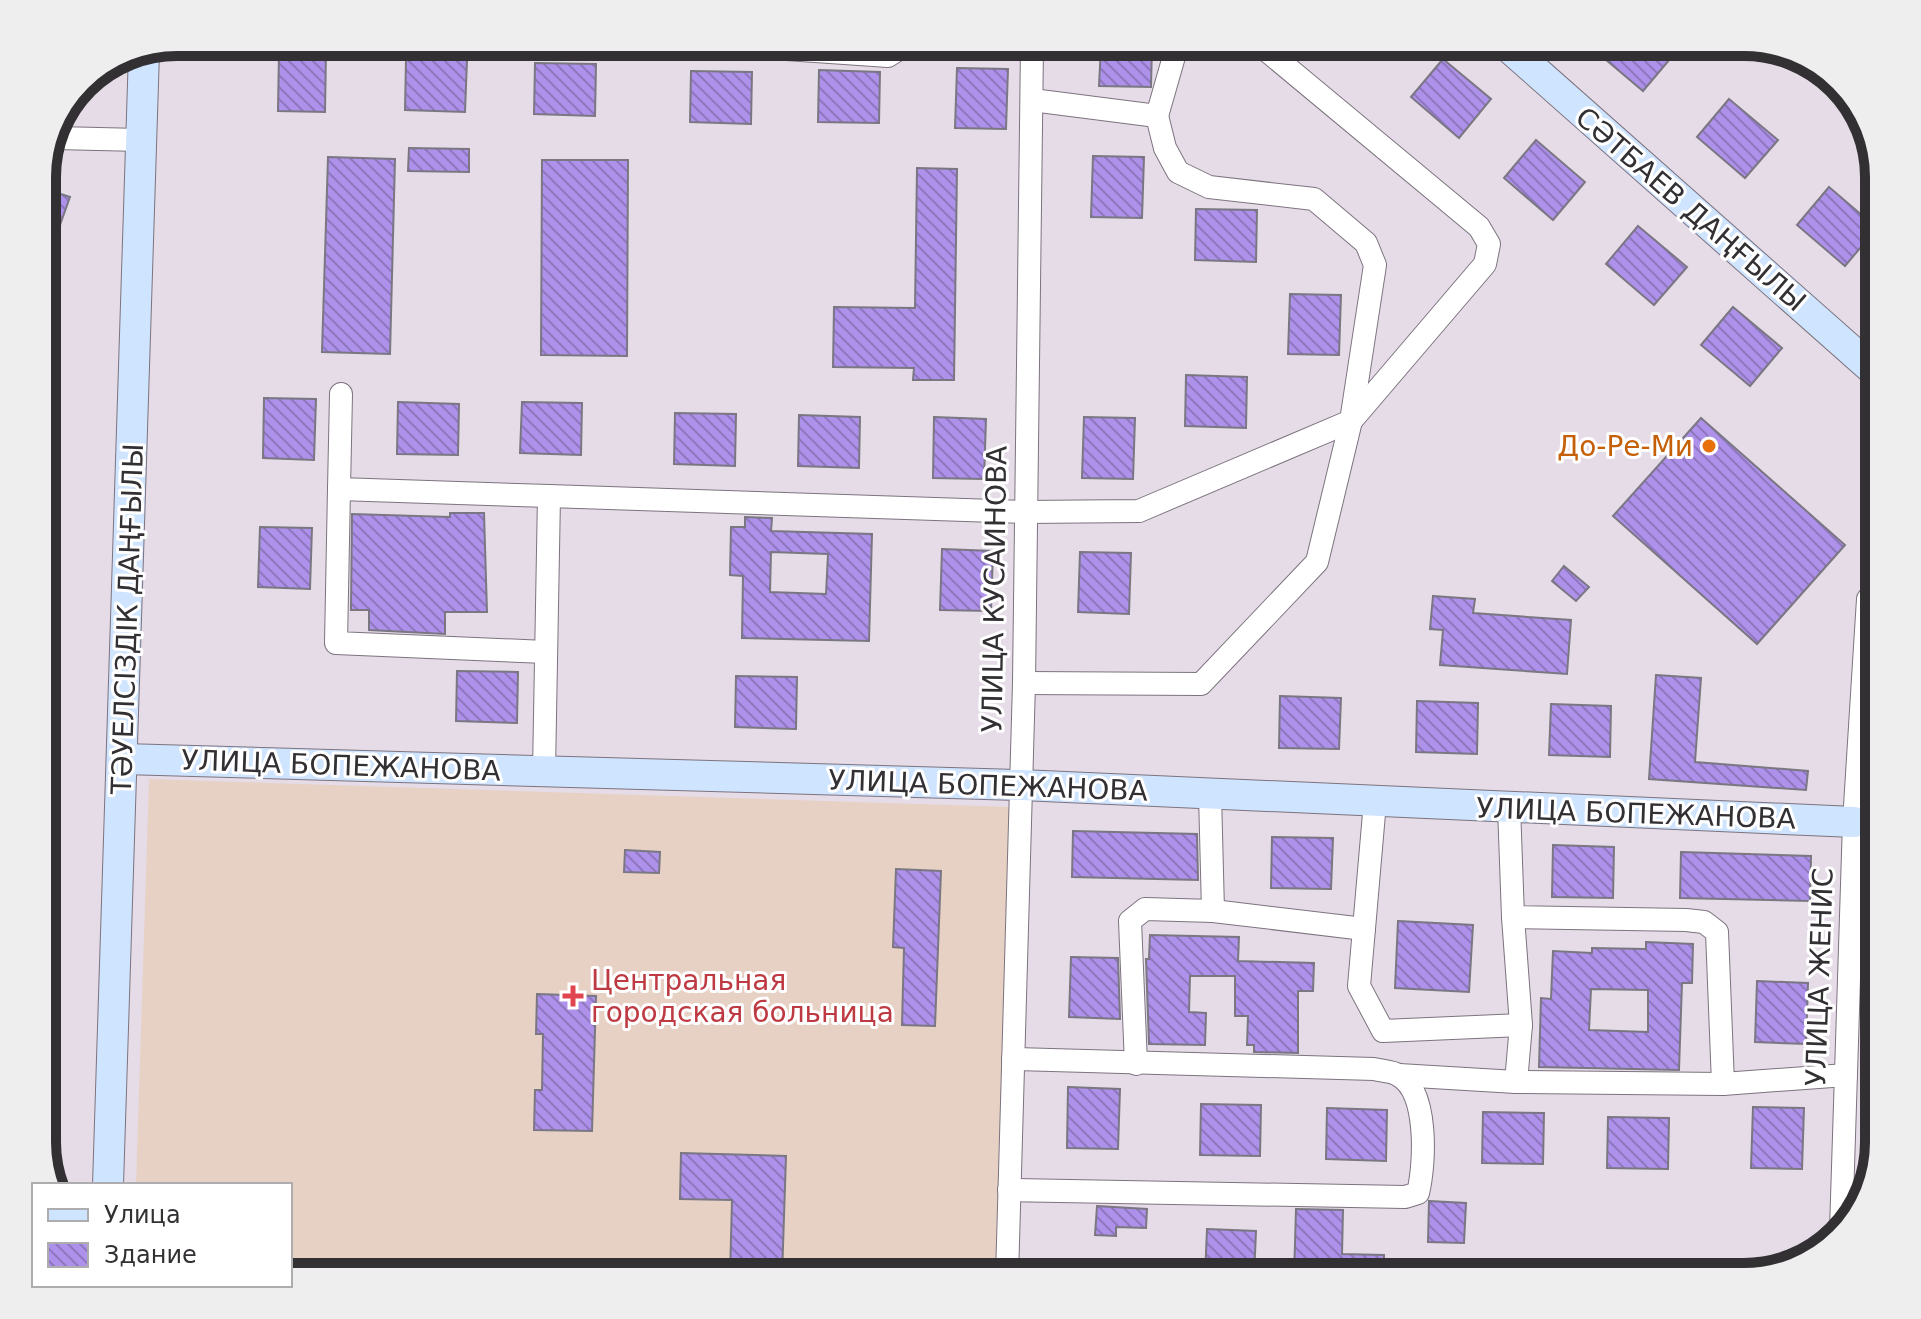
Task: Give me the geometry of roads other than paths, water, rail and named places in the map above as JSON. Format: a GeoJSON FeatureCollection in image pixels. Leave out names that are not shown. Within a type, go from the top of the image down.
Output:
{"type":"FeatureCollection","features":[{"type":"Feature","properties":{"kind":"street","name":"УЛИЦА КУСАИНОВА"},"geometry":{"type":"LineString","coordinates":[[1007,1263],[1024,683],[1032,56]]}},
{"type":"Feature","properties":{"kind":"street"},"geometry":{"type":"LineString","coordinates":[[1024,683],[1201,684],[1317,562],[1351,421],[1375,265],[1366,243],[1314,199],[1209,187],[1178,172],[1165,148],[1157,116],[1174,56]]}},
{"type":"Feature","properties":{"kind":"street"},"geometry":{"type":"LineString","coordinates":[[339,489],[1025,512],[1139,511],[1351,421],[1485,264],[1489,244],[1479,227],[1273,56]]}},
{"type":"Feature","properties":{"kind":"street","name":"СӘТБАЕВ ДАҢҒЫЛЫ"},"geometry":{"type":"LineString","coordinates":[[1519,56],[1865,363]]}},
{"type":"Feature","properties":{"kind":"street","name":"ТӘУЕЛСІЗДІК ДАҢҒЫЛЫ"},"geometry":{"type":"LineString","coordinates":[[108,1183],[144,61]]}},
{"type":"Feature","properties":{"kind":"street"},"geometry":{"type":"LineString","coordinates":[[1032,100],[1157,116]]}},
{"type":"Feature","properties":{"kind":"street"},"geometry":{"type":"LineString","coordinates":[[62,138],[141,140]]}},
{"type":"Feature","properties":{"kind":"street"},"geometry":{"type":"LineString","coordinates":[[341,394],[336,643],[546,652]]}},
{"type":"Feature","properties":{"kind":"street"},"geometry":{"type":"LineString","coordinates":[[544,771],[549,496]]}},
{"type":"Feature","properties":{"kind":"street","name":"УЛИЦА ЖЕНИС"},"geometry":{"type":"LineString","coordinates":[[1842,1214],[1854,822],[1865,647]]}},
{"type":"Feature","properties":{"kind":"street","name":"УЛИЦА БОПЕЖАНОВА"},"geometry":{"type":"LineString","coordinates":[[123,759],[1021,785],[1854,822]]}},
{"type":"Feature","properties":{"kind":"street"},"geometry":{"type":"LineString","coordinates":[[1210,794],[1213,911]]}},
{"type":"Feature","properties":{"kind":"street"},"geometry":{"type":"LineString","coordinates":[[1375,802],[1359,986],[1383,1031],[1521,1025]]}},
{"type":"Feature","properties":{"kind":"street"},"geometry":{"type":"LineString","coordinates":[[1509,807],[1521,1025],[1516,1082]]}},
{"type":"Feature","properties":{"kind":"street"},"geometry":{"type":"LineString","coordinates":[[1136,1064],[1130,921],[1145,909],[1213,911],[1364,929]]}},
{"type":"Feature","properties":{"kind":"street"},"geometry":{"type":"LineString","coordinates":[[1513,917],[1686,920],[1704,922],[1717,932],[1723,1084]]}},
{"type":"Feature","properties":{"kind":"street"},"geometry":{"type":"LineString","coordinates":[[1013,1059],[1374,1069],[1399,1075],[1516,1082],[1723,1084],[1846,1075]]}},
{"type":"Feature","properties":{"kind":"street"},"geometry":{"type":"LineString","coordinates":[[1009,1190],[1405,1197],[1418,1193],[1421,1180],[1422,1116],[1414,1091],[1399,1075]]}},
{"type":"Feature","properties":{"kind":"place","name":"До-Ре-Ми"},"geometry":{"type":"Point","coordinates":[1709,446]}},
{"type":"Feature","properties":{"kind":"place","name":"Центральная городская больница"},"geometry":{"type":"Point","coordinates":[573,996]}}]}
